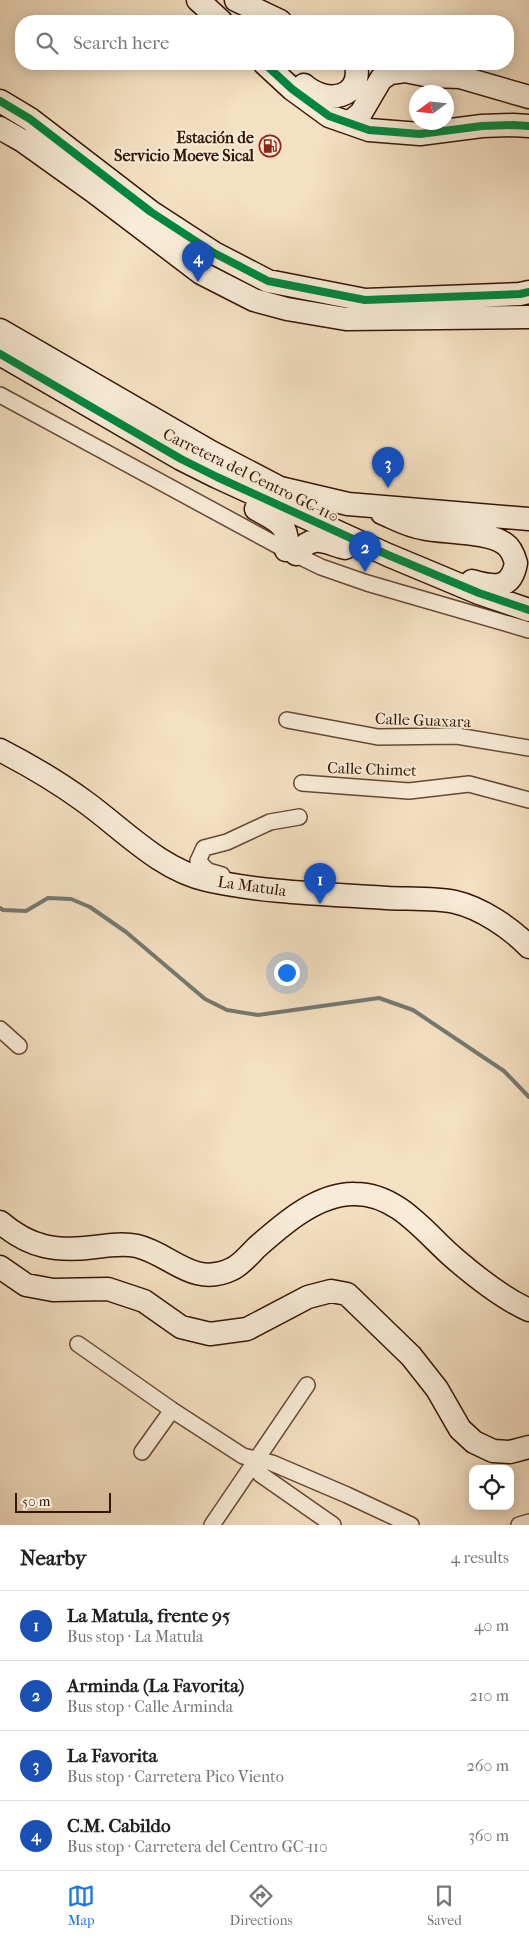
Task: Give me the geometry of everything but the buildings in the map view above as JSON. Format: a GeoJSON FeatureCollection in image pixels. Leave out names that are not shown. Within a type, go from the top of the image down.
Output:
{"type":"FeatureCollection","features":[{"type":"Feature","properties":{"kind":"main road"},"geometry":{"type":"LineString","coordinates":[[198,0],[214,15]]}},
{"type":"Feature","properties":{"kind":"main road"},"geometry":{"type":"LineString","coordinates":[[236,0],[267,15]]}},
{"type":"Feature","properties":{"kind":"main road"},"geometry":{"type":"LineString","coordinates":[[272,70],[292,89],[329,116],[369,130],[420,134],[482,126],[529,126]]}},
{"type":"Feature","properties":{"kind":"main road"},"geometry":{"type":"LineString","coordinates":[[285,70],[308,90],[328,98],[350,91],[356,70]]}},
{"type":"Feature","properties":{"kind":"main road"},"geometry":{"type":"LineString","coordinates":[[435,70],[529,96]]}},
{"type":"Feature","properties":{"kind":"main road"},"geometry":{"type":"LineString","coordinates":[[348,123],[360,113],[381,79],[397,72],[405,71],[430,76],[461,77]]}},
{"type":"Feature","properties":{"kind":"main road"},"geometry":{"type":"LineString","coordinates":[[371,94],[377,118],[391,132]]}},
{"type":"Feature","properties":{"kind":"main road"},"geometry":{"type":"LineString","coordinates":[[0,102],[30,119],[151,212],[214,254],[268,281],[365,300],[520,294],[529,292]]}},
{"type":"Feature","properties":{"kind":"main road"},"geometry":{"type":"LineString","coordinates":[[0,128],[23,141],[93,190],[201,273],[254,300],[287,309],[346,319],[529,317]]}},
{"type":"Feature","properties":{"kind":"main road","name":"Carretera del Centro GC-110"},"geometry":{"type":"LineString","coordinates":[[0,330],[211,452],[280,488],[354,504]]}},
{"type":"Feature","properties":{"kind":"main road","name":"Carretera del Centro GC-110"},"geometry":{"type":"LineString","coordinates":[[0,354],[181,459],[217,477],[388,555],[479,593],[529,610]]}},
{"type":"Feature","properties":{"kind":"main road"},"geometry":{"type":"LineString","coordinates":[[217,477],[238,498],[282,524],[287,533],[291,552],[311,542],[320,540],[343,547],[388,555],[491,586],[505,583],[512,578],[516,563],[510,550],[504,543],[491,537],[421,528],[354,504]]}},
{"type":"Feature","properties":{"kind":"main road"},"geometry":{"type":"LineString","coordinates":[[354,504],[529,519]]}},
{"type":"Feature","properties":{"kind":"main road","name":"La Matula"},"geometry":{"type":"LineString","coordinates":[[0,750],[83,801],[139,845],[178,871],[206,880],[274,890],[456,902],[490,916],[522,939],[529,947]]}},
{"type":"Feature","properties":{"kind":"main road"},"geometry":{"type":"LineString","coordinates":[[0,1222],[14,1234],[38,1244],[60,1250],[135,1245],[154,1252],[187,1271],[215,1275],[233,1269],[293,1216],[329,1199],[354,1194],[379,1197],[405,1213],[454,1258],[497,1291],[529,1310]]}},
{"type":"Feature","properties":{"kind":"main road"},"geometry":{"type":"LineString","coordinates":[[0,1267],[26,1285],[53,1290],[108,1289],[144,1301],[181,1327],[210,1334],[247,1329],[308,1298],[324,1293],[332,1291],[347,1294],[412,1356],[437,1390],[460,1429],[474,1442],[493,1451],[510,1452],[529,1448]]}},
{"type":"Feature","properties":{"kind":"street"},"geometry":{"type":"LineString","coordinates":[[0,395],[321,567],[367,583],[529,630]]}},
{"type":"Feature","properties":{"kind":"street","name":"Calle Guaxara"},"geometry":{"type":"LineString","coordinates":[[286,720],[378,737],[457,736],[529,748]]}},
{"type":"Feature","properties":{"kind":"street","name":"Calle Chimet"},"geometry":{"type":"LineString","coordinates":[[302,783],[409,790],[469,784],[529,800]]}},
{"type":"Feature","properties":{"kind":"street"},"geometry":{"type":"LineString","coordinates":[[274,890],[208,871],[198,861],[204,848],[227,842],[270,822],[299,817]]}},
{"type":"Feature","properties":{"kind":"street"},"geometry":{"type":"LineString","coordinates":[[0,1029],[19,1046]]}},
{"type":"Feature","properties":{"kind":"street"},"geometry":{"type":"LineString","coordinates":[[78,1344],[172,1410],[244,1456],[272,1463],[411,1525]]}},
{"type":"Feature","properties":{"kind":"street"},"geometry":{"type":"LineString","coordinates":[[212,1525],[307,1385]]}},
{"type":"Feature","properties":{"kind":"street"},"geometry":{"type":"LineString","coordinates":[[142,1452],[172,1410]]}},
{"type":"Feature","properties":{"kind":"street"},"geometry":{"type":"LineString","coordinates":[[257,1460],[260,1474],[333,1525]]}},
{"type":"Feature","properties":{"kind":"street"},"geometry":{"type":"LineString","coordinates":[[519,1525],[529,1522]]}},
{"type":"Feature","properties":{"kind":"waterway"},"geometry":{"type":"LineString","coordinates":[[0,908],[3,910],[26,911],[48,898],[71,899],[90,907],[126,932],[205,999],[227,1010],[258,1015],[379,998],[413,1010],[504,1071],[529,1097]]}},
{"type":"Feature","properties":{"kind":"cycle path"},"geometry":{"type":"LineString","coordinates":[[271,70],[292,89],[329,116],[369,130],[420,134],[482,126],[529,126]]}},
{"type":"Feature","properties":{"kind":"cycle path"},"geometry":{"type":"LineString","coordinates":[[0,101],[30,119],[151,212],[214,253],[268,281],[365,300],[520,294],[529,292]]}},
{"type":"Feature","properties":{"kind":"cycle path"},"geometry":{"type":"LineString","coordinates":[[0,354],[181,459],[217,477],[388,555],[479,593],[529,610]]}},
{"type":"Feature","properties":{"kind":"place","name":"Estación de Servicio Moeve Sical"},"geometry":{"type":"Point","coordinates":[270,146]}},
{"type":"Feature","properties":{"kind":"place","name":"C.M. Cabildo"},"geometry":{"type":"Point","coordinates":[198,282]}},
{"type":"Feature","properties":{"kind":"place","name":"La Favorita"},"geometry":{"type":"Point","coordinates":[388,488]}},
{"type":"Feature","properties":{"kind":"place","name":"Arminda (La Favorita)"},"geometry":{"type":"Point","coordinates":[365,572]}},
{"type":"Feature","properties":{"kind":"place","name":"La Matula, frente 95"},"geometry":{"type":"Point","coordinates":[320,904]}}]}
